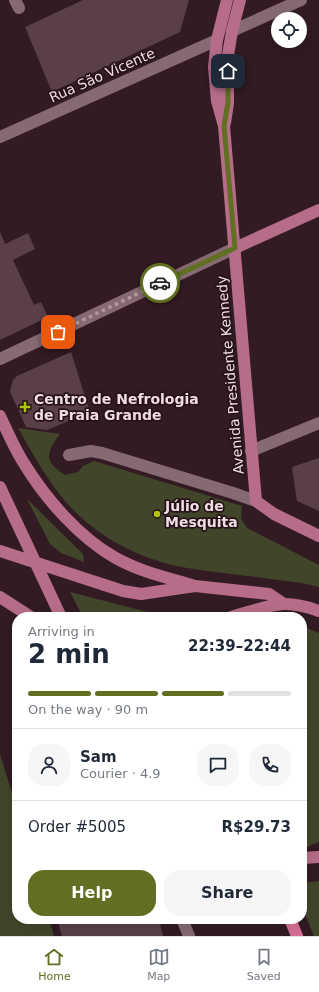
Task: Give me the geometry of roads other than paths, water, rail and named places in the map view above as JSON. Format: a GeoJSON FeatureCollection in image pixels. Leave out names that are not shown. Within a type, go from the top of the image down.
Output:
{"type":"FeatureCollection","features":[{"type":"Feature","properties":{"kind":"highway"},"geometry":{"type":"LineString","coordinates":[[292,924],[297,936]]}},
{"type":"Feature","properties":{"kind":"main road","name":"Avenida Presidente Kennedy"},"geometry":{"type":"LineString","coordinates":[[227,0],[217,40],[214,67],[216,101],[224,126],[256,501]]}},
{"type":"Feature","properties":{"kind":"main road","name":"Avenida Presidente Kennedy"},"geometry":{"type":"LineString","coordinates":[[224,126],[228,103],[228,55],[232,31],[240,0]]}},
{"type":"Feature","properties":{"kind":"main road"},"geometry":{"type":"LineString","coordinates":[[235,248],[319,210]]}},
{"type":"Feature","properties":{"kind":"main road"},"geometry":{"type":"LineString","coordinates":[[0,416],[14,446],[39,487],[89,540],[114,557],[143,570],[195,586],[269,594],[284,604]]}},
{"type":"Feature","properties":{"kind":"main road"},"geometry":{"type":"LineString","coordinates":[[0,487],[58,612]]}},
{"type":"Feature","properties":{"kind":"main road"},"geometry":{"type":"LineString","coordinates":[[256,501],[274,514],[319,536]]}},
{"type":"Feature","properties":{"kind":"main road"},"geometry":{"type":"LineString","coordinates":[[0,551],[123,591],[141,594],[195,586]]}},
{"type":"Feature","properties":{"kind":"main road"},"geometry":{"type":"LineString","coordinates":[[0,597],[23,612]]}},
{"type":"Feature","properties":{"kind":"main road"},"geometry":{"type":"LineString","coordinates":[[248,612],[284,604],[304,606],[319,611]]}},
{"type":"Feature","properties":{"kind":"main road"},"geometry":{"type":"LineString","coordinates":[[307,858],[319,857]]}},
{"type":"Feature","properties":{"kind":"street"},"geometry":{"type":"LineString","coordinates":[[232,31],[300,0]]}},
{"type":"Feature","properties":{"kind":"street","name":"Rua São Vicente"},"geometry":{"type":"LineString","coordinates":[[0,137],[217,40]]}},
{"type":"Feature","properties":{"kind":"street"},"geometry":{"type":"LineString","coordinates":[[0,359],[235,248]]}},
{"type":"Feature","properties":{"kind":"street"},"geometry":{"type":"LineString","coordinates":[[252,451],[319,423]]}},
{"type":"Feature","properties":{"kind":"street"},"geometry":{"type":"LineString","coordinates":[[69,455],[91,451],[102,453],[233,492],[256,501]]}},
{"type":"Feature","properties":{"kind":"street"},"geometry":{"type":"LineString","coordinates":[[184,924],[189,936]]}},
{"type":"Feature","properties":{"kind":"place","name":"Centro de Nefrologia de Praia Grande"},"geometry":{"type":"Point","coordinates":[25,407]}},
{"type":"Feature","properties":{"kind":"place","name":"Júlio de Mesquita"},"geometry":{"type":"Point","coordinates":[157,514]}}]}
